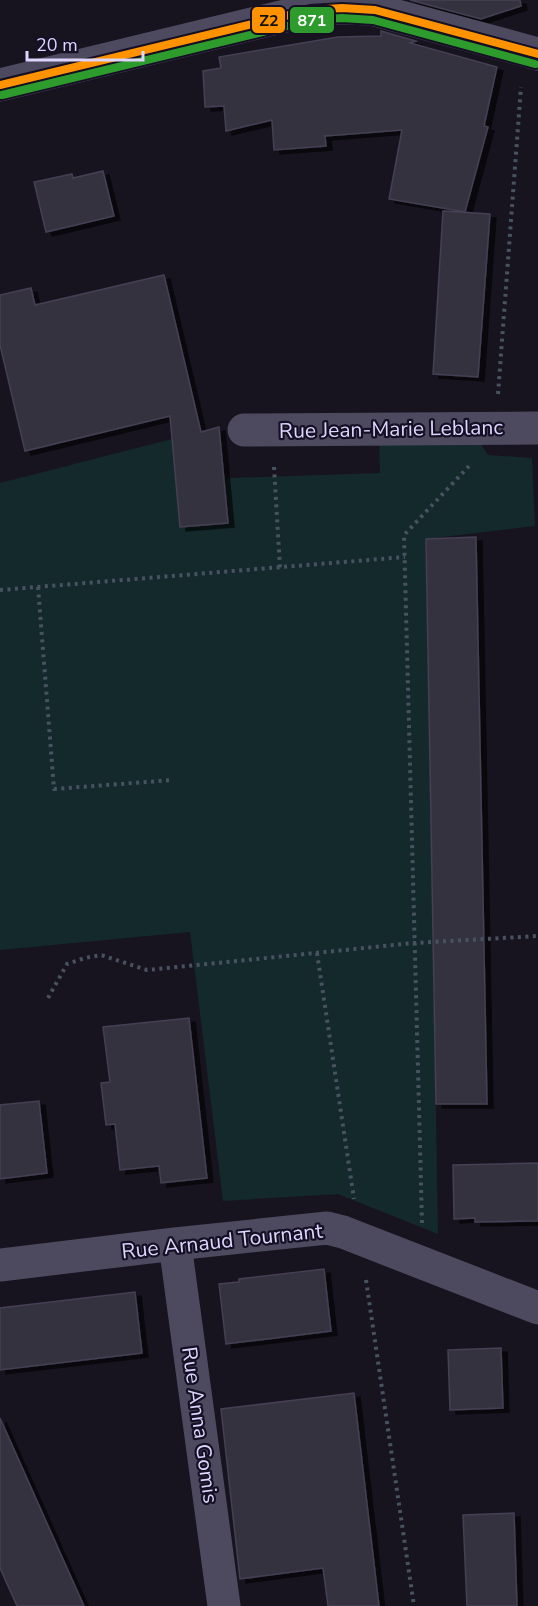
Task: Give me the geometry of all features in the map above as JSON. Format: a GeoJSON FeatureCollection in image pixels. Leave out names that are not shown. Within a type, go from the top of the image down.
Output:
{"type":"FeatureCollection","features":[{"type":"Feature","properties":{"kind":"street"},"geometry":{"type":"LineString","coordinates":[[0,85],[310,10],[374,3],[531,52]]}},
{"type":"Feature","properties":{"kind":"street","name":"Rue Jean-Marie Leblanc"},"geometry":{"type":"LineString","coordinates":[[258,430],[538,428]]}},
{"type":"Feature","properties":{"kind":"street","name":"Rue Arnaud Tournant"},"geometry":{"type":"LineString","coordinates":[[0,1265],[327,1228],[343,1232],[538,1308]]}},
{"type":"Feature","properties":{"kind":"street","name":"Rue Anna Gomis"},"geometry":{"type":"LineString","coordinates":[[176,1244],[224,1606]]}},
{"type":"Feature","properties":{"kind":"path"},"geometry":{"type":"LineString","coordinates":[[423,1264],[404,535],[482,452],[495,428],[531,52]]}},
{"type":"Feature","properties":{"kind":"path"},"geometry":{"type":"LineString","coordinates":[[258,430],[280,568]]}},
{"type":"Feature","properties":{"kind":"path"},"geometry":{"type":"LineString","coordinates":[[0,590],[405,557]]}},
{"type":"Feature","properties":{"kind":"path"},"geometry":{"type":"LineString","coordinates":[[38,588],[54,789],[173,780]]}},
{"type":"Feature","properties":{"kind":"path"},"geometry":{"type":"LineString","coordinates":[[48,998],[67,964],[85,957],[101,955],[147,970],[414,943],[538,936]]}},
{"type":"Feature","properties":{"kind":"green space"},"geometry":{"type":"Polygon","coordinates":[[[219,427],[224,480],[380,473],[379,440],[479,441],[488,455],[532,458],[535,526],[426,539],[438,1234],[338,1194],[223,1201],[190,932],[0,950],[0,483],[219,427]]]}},
{"type":"Feature","properties":{"kind":"building"},"geometry":{"type":"Polygon","coordinates":[[[410,0],[520,0],[521,6],[481,19],[410,0]]]}},
{"type":"Feature","properties":{"kind":"building"},"geometry":{"type":"Polygon","coordinates":[[[381,31],[416,41],[410,43],[497,67],[484,126],[488,127],[465,212],[389,199],[402,130],[325,136],[326,146],[274,150],[272,120],[226,131],[224,106],[205,107],[203,71],[221,68],[219,57],[338,37],[381,36],[381,31]]]}},
{"type":"Feature","properties":{"kind":"building"},"geometry":{"type":"Polygon","coordinates":[[[103,171],[114,216],[46,232],[34,182],[72,174],[73,178],[103,171]]]}},
{"type":"Feature","properties":{"kind":"building"},"geometry":{"type":"Polygon","coordinates":[[[443,211],[490,214],[478,377],[433,374],[443,211]]]}},
{"type":"Feature","properties":{"kind":"building"},"geometry":{"type":"Polygon","coordinates":[[[164,275],[201,432],[219,427],[228,523],[180,527],[170,416],[25,451],[0,345],[0,295],[31,288],[35,305],[164,275]]]}},
{"type":"Feature","properties":{"kind":"building"},"geometry":{"type":"Polygon","coordinates":[[[476,537],[487,1104],[436,1104],[426,539],[476,537]]]}},
{"type":"Feature","properties":{"kind":"building"},"geometry":{"type":"Polygon","coordinates":[[[189,1018],[207,1178],[161,1183],[159,1166],[120,1170],[115,1124],[106,1125],[101,1083],[110,1082],[103,1027],[189,1018]]]}},
{"type":"Feature","properties":{"kind":"building"},"geometry":{"type":"Polygon","coordinates":[[[39,1101],[47,1173],[0,1179],[0,1105],[39,1101]]]}},
{"type":"Feature","properties":{"kind":"building"},"geometry":{"type":"Polygon","coordinates":[[[538,1163],[538,1221],[475,1222],[475,1218],[454,1219],[453,1165],[538,1163]]]}},
{"type":"Feature","properties":{"kind":"building"},"geometry":{"type":"Polygon","coordinates":[[[324,1269],[331,1331],[226,1344],[219,1284],[239,1282],[239,1279],[324,1269]]]}},
{"type":"Feature","properties":{"kind":"building"},"geometry":{"type":"Polygon","coordinates":[[[135,1292],[142,1353],[0,1370],[0,1308],[135,1292]]]}},
{"type":"Feature","properties":{"kind":"building"},"geometry":{"type":"Polygon","coordinates":[[[501,1348],[503,1408],[450,1410],[448,1350],[501,1348]]]}},
{"type":"Feature","properties":{"kind":"building"},"geometry":{"type":"Polygon","coordinates":[[[354,1393],[379,1606],[328,1606],[323,1568],[240,1579],[221,1409],[354,1393]]]}},
{"type":"Feature","properties":{"kind":"building"},"geometry":{"type":"Polygon","coordinates":[[[0,1418],[84,1606],[17,1606],[0,1568],[0,1418]]]}},
{"type":"Feature","properties":{"kind":"building"},"geometry":{"type":"Polygon","coordinates":[[[514,1513],[517,1606],[467,1606],[463,1515],[514,1513]]]}},
{"type":"Feature","properties":{"kind":"transit line","name":"Z2"},"geometry":{"type":"LineString","coordinates":[[0,85],[310,10],[342,8],[375,10],[538,54]]}},
{"type":"Feature","properties":{"kind":"transit line","name":"871"},"geometry":{"type":"LineString","coordinates":[[2,95],[312,20],[342,18],[373,20],[535,64]]}}]}
